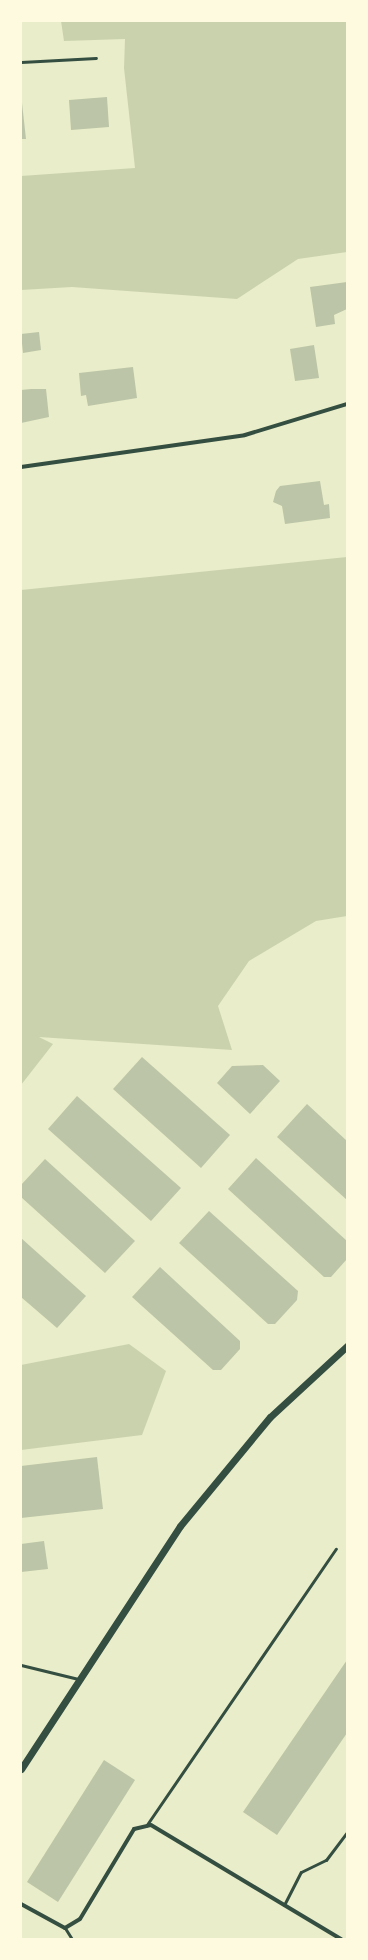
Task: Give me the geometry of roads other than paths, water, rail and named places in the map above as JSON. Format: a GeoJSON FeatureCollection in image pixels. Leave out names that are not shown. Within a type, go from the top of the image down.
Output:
{"type":"FeatureCollection","features":[{"type":"Feature","properties":{"kind":"street"},"geometry":{"type":"LineString","coordinates":[[21,467],[244,435],[347,404]]}},
{"type":"Feature","properties":{"kind":"street"},"geometry":{"type":"LineString","coordinates":[[21,1769],[78,1679],[180,1526],[270,1417],[347,1346]]}},
{"type":"Feature","properties":{"kind":"street"},"geometry":{"type":"LineString","coordinates":[[21,1904],[65,1928],[80,1919],[134,1829],[152,1825],[341,1939]]}},
{"type":"Feature","properties":{"kind":"lane"},"geometry":{"type":"LineString","coordinates":[[21,62],[96,58]]}},
{"type":"Feature","properties":{"kind":"lane"},"geometry":{"type":"LineString","coordinates":[[146,1826],[336,1549]]}},
{"type":"Feature","properties":{"kind":"lane"},"geometry":{"type":"LineString","coordinates":[[21,1665],[78,1679]]}},
{"type":"Feature","properties":{"kind":"lane"},"geometry":{"type":"LineString","coordinates":[[284,1905],[302,1872],[326,1860],[347,1832]]}},
{"type":"Feature","properties":{"kind":"lane"},"geometry":{"type":"LineString","coordinates":[[65,1928],[72,1939]]}}]}
